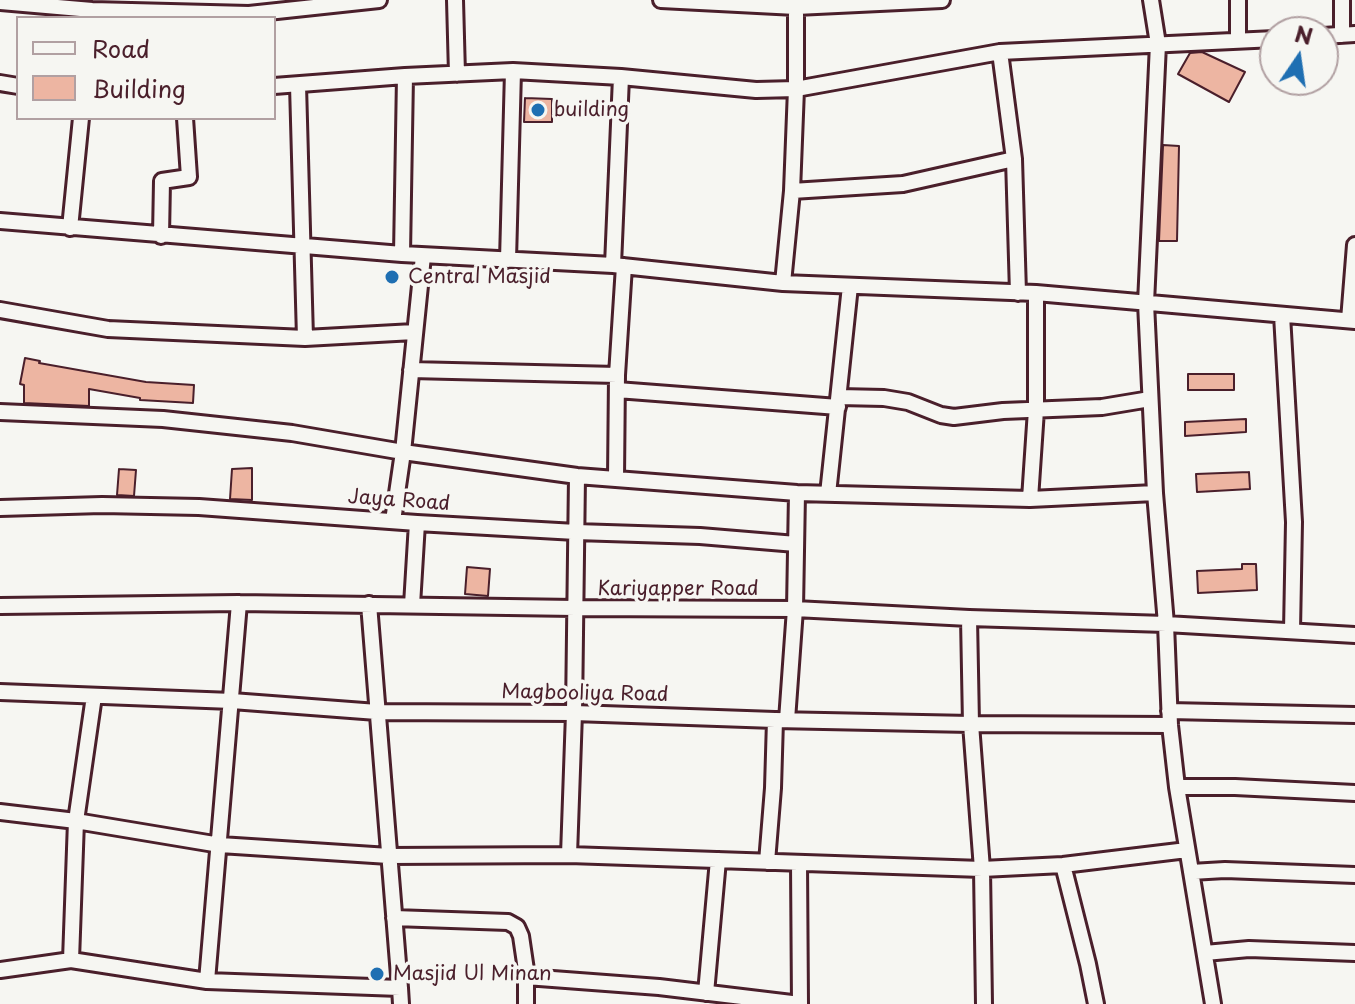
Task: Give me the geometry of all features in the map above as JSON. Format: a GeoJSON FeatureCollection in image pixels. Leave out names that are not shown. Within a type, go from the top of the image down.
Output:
{"type":"FeatureCollection","features":[{"type":"Feature","properties":{"kind":"street"},"geometry":{"type":"LineString","coordinates":[[0,2],[92,9],[249,11],[379,0]]}},
{"type":"Feature","properties":{"kind":"street"},"geometry":{"type":"LineString","coordinates":[[455,0],[457,74]]}},
{"type":"Feature","properties":{"kind":"street"},"geometry":{"type":"LineString","coordinates":[[661,0],[796,4],[942,0]]}},
{"type":"Feature","properties":{"kind":"street"},"geometry":{"type":"LineString","coordinates":[[1151,0],[1158,44],[1146,303],[1155,493],[1166,624],[1169,718],[1177,787],[1213,1004]]}},
{"type":"Feature","properties":{"kind":"street"},"geometry":{"type":"LineString","coordinates":[[1238,0],[1238,40]]}},
{"type":"Feature","properties":{"kind":"street"},"geometry":{"type":"LineString","coordinates":[[1342,0],[1348,35]]}},
{"type":"Feature","properties":{"kind":"street"},"geometry":{"type":"LineString","coordinates":[[783,283],[792,191],[796,4]]}},
{"type":"Feature","properties":{"kind":"street"},"geometry":{"type":"LineString","coordinates":[[276,86],[513,71],[621,77],[756,90],[796,89],[1000,52],[1259,39]]}},
{"type":"Feature","properties":{"kind":"street"},"geometry":{"type":"LineString","coordinates":[[1000,52],[1014,159],[1018,293]]}},
{"type":"Feature","properties":{"kind":"street"},"geometry":{"type":"LineString","coordinates":[[508,260],[513,71]]}},
{"type":"Feature","properties":{"kind":"street"},"geometry":{"type":"LineString","coordinates":[[402,254],[405,76]]}},
{"type":"Feature","properties":{"kind":"street"},"geometry":{"type":"LineString","coordinates":[[616,479],[621,77]]}},
{"type":"Feature","properties":{"kind":"street"},"geometry":{"type":"LineString","coordinates":[[298,85],[305,338]]}},
{"type":"Feature","properties":{"kind":"street"},"geometry":{"type":"LineString","coordinates":[[70,228],[81,120]]}},
{"type":"Feature","properties":{"kind":"street"},"geometry":{"type":"LineString","coordinates":[[161,236],[162,181],[189,177],[185,120]]}},
{"type":"Feature","properties":{"kind":"street"},"geometry":{"type":"LineString","coordinates":[[792,191],[903,184],[1014,159]]}},
{"type":"Feature","properties":{"kind":"street"},"geometry":{"type":"LineString","coordinates":[[0,221],[423,256],[618,265],[783,283],[1036,293],[1352,320],[1355,245]]}},
{"type":"Feature","properties":{"kind":"street"},"geometry":{"type":"LineString","coordinates":[[393,521],[423,256]]}},
{"type":"Feature","properties":{"kind":"street"},"geometry":{"type":"LineString","coordinates":[[828,494],[850,286]]}},
{"type":"Feature","properties":{"kind":"street"},"geometry":{"type":"LineString","coordinates":[[1030,499],[1036,410],[1036,293]]}},
{"type":"Feature","properties":{"kind":"street"},"geometry":{"type":"LineString","coordinates":[[0,310],[108,329],[305,338],[414,332]]}},
{"type":"Feature","properties":{"kind":"street"},"geometry":{"type":"LineString","coordinates":[[1282,315],[1294,522],[1292,631]]}},
{"type":"Feature","properties":{"kind":"street"},"geometry":{"type":"LineString","coordinates":[[411,370],[617,382],[838,402],[896,400],[954,417],[1003,411],[1102,407],[1150,399]]}},
{"type":"Feature","properties":{"kind":"street"},"geometry":{"type":"LineString","coordinates":[[0,412],[163,419],[292,433],[577,476],[797,493],[1030,499],[1155,493]]}},
{"type":"Feature","properties":{"kind":"street"},"geometry":{"type":"LineString","coordinates":[[569,855],[577,476]]}},
{"type":"Feature","properties":{"kind":"street"},"geometry":{"type":"LineString","coordinates":[[767,862],[795,609],[797,493]]}},
{"type":"Feature","properties":{"kind":"street","name":"Jaya Road"},"geometry":{"type":"LineString","coordinates":[[0,508],[102,505],[199,507],[417,523],[700,536],[796,544]]}},
{"type":"Feature","properties":{"kind":"street"},"geometry":{"type":"LineString","coordinates":[[412,605],[417,523]]}},
{"type":"Feature","properties":{"kind":"street"},"geometry":{"type":"LineString","coordinates":[[207,981],[239,603]]}},
{"type":"Feature","properties":{"kind":"street","name":"Kariyapper Road"},"geometry":{"type":"LineString","coordinates":[[0,606],[239,603],[795,609],[1355,635]]}},
{"type":"Feature","properties":{"kind":"street"},"geometry":{"type":"LineString","coordinates":[[369,604],[401,1004]]}},
{"type":"Feature","properties":{"kind":"street"},"geometry":{"type":"LineString","coordinates":[[969,618],[971,724],[982,869],[984,1004]]}},
{"type":"Feature","properties":{"kind":"street","name":"Magbooliya Road"},"geometry":{"type":"LineString","coordinates":[[0,692],[232,701],[377,712],[574,713],[971,724],[1355,715]]}},
{"type":"Feature","properties":{"kind":"street"},"geometry":{"type":"LineString","coordinates":[[71,960],[76,821],[94,696]]}},
{"type":"Feature","properties":{"kind":"street"},"geometry":{"type":"LineString","coordinates":[[1177,787],[1355,793]]}},
{"type":"Feature","properties":{"kind":"street"},"geometry":{"type":"LineString","coordinates":[[0,812],[220,845],[389,856],[569,855],[982,869],[1063,865],[1187,850]]}},
{"type":"Feature","properties":{"kind":"street"},"geometry":{"type":"LineString","coordinates":[[706,993],[718,860]]}},
{"type":"Feature","properties":{"kind":"street"},"geometry":{"type":"LineString","coordinates":[[526,977],[800,1004],[799,863]]}},
{"type":"Feature","properties":{"kind":"street"},"geometry":{"type":"LineString","coordinates":[[1063,865],[1096,1004]]}},
{"type":"Feature","properties":{"kind":"street"},"geometry":{"type":"LineString","coordinates":[[1191,872],[1225,870],[1355,875]]}},
{"type":"Feature","properties":{"kind":"street"},"geometry":{"type":"LineString","coordinates":[[394,918],[508,922],[517,927],[526,977],[526,1004]]}},
{"type":"Feature","properties":{"kind":"street"},"geometry":{"type":"LineString","coordinates":[[1205,953],[1249,949],[1355,953]]}},
{"type":"Feature","properties":{"kind":"street"},"geometry":{"type":"LineString","coordinates":[[0,970],[71,960],[207,981],[400,988]]}},
{"type":"Feature","properties":{"kind":"building"},"geometry":{"type":"Polygon","coordinates":[[[1202,52],[1245,72],[1229,102],[1178,74],[1190,53],[1202,52]]]}},
{"type":"Feature","properties":{"kind":"building","name":"building"},"geometry":{"type":"Polygon","coordinates":[[[525,98],[552,99],[552,122],[524,122],[525,98]]]}},
{"type":"Feature","properties":{"kind":"building"},"geometry":{"type":"Polygon","coordinates":[[[1163,145],[1179,146],[1177,241],[1159,241],[1163,145]]]}},
{"type":"Feature","properties":{"kind":"building"},"geometry":{"type":"Polygon","coordinates":[[[25,358],[146,382],[194,385],[193,403],[140,400],[89,389],[89,406],[24,403],[24,385],[20,384],[25,358]]]}},
{"type":"Feature","properties":{"kind":"building"},"geometry":{"type":"Polygon","coordinates":[[[1188,374],[1234,374],[1234,390],[1188,390],[1188,374]]]}},
{"type":"Feature","properties":{"kind":"building"},"geometry":{"type":"Polygon","coordinates":[[[1246,419],[1246,432],[1185,436],[1185,422],[1246,419]]]}},
{"type":"Feature","properties":{"kind":"building"},"geometry":{"type":"Polygon","coordinates":[[[252,468],[252,500],[230,499],[232,469],[252,468]]]}},
{"type":"Feature","properties":{"kind":"building"},"geometry":{"type":"Polygon","coordinates":[[[119,469],[136,470],[134,496],[117,495],[119,469]]]}},
{"type":"Feature","properties":{"kind":"building"},"geometry":{"type":"Polygon","coordinates":[[[1249,472],[1250,489],[1197,492],[1196,474],[1249,472]]]}},
{"type":"Feature","properties":{"kind":"building"},"geometry":{"type":"Polygon","coordinates":[[[1242,564],[1256,564],[1257,590],[1198,593],[1197,571],[1242,569],[1242,564]]]}},
{"type":"Feature","properties":{"kind":"building"},"geometry":{"type":"Polygon","coordinates":[[[467,567],[490,569],[488,596],[465,594],[467,567]]]}},
{"type":"Feature","properties":{"kind":"place","name":"building"},"geometry":{"type":"Point","coordinates":[538,110]}},
{"type":"Feature","properties":{"kind":"place","name":"Central Masjid"},"geometry":{"type":"Point","coordinates":[392,277]}},
{"type":"Feature","properties":{"kind":"place","name":"Masjid Ul Minan"},"geometry":{"type":"Point","coordinates":[377,974]}}]}
